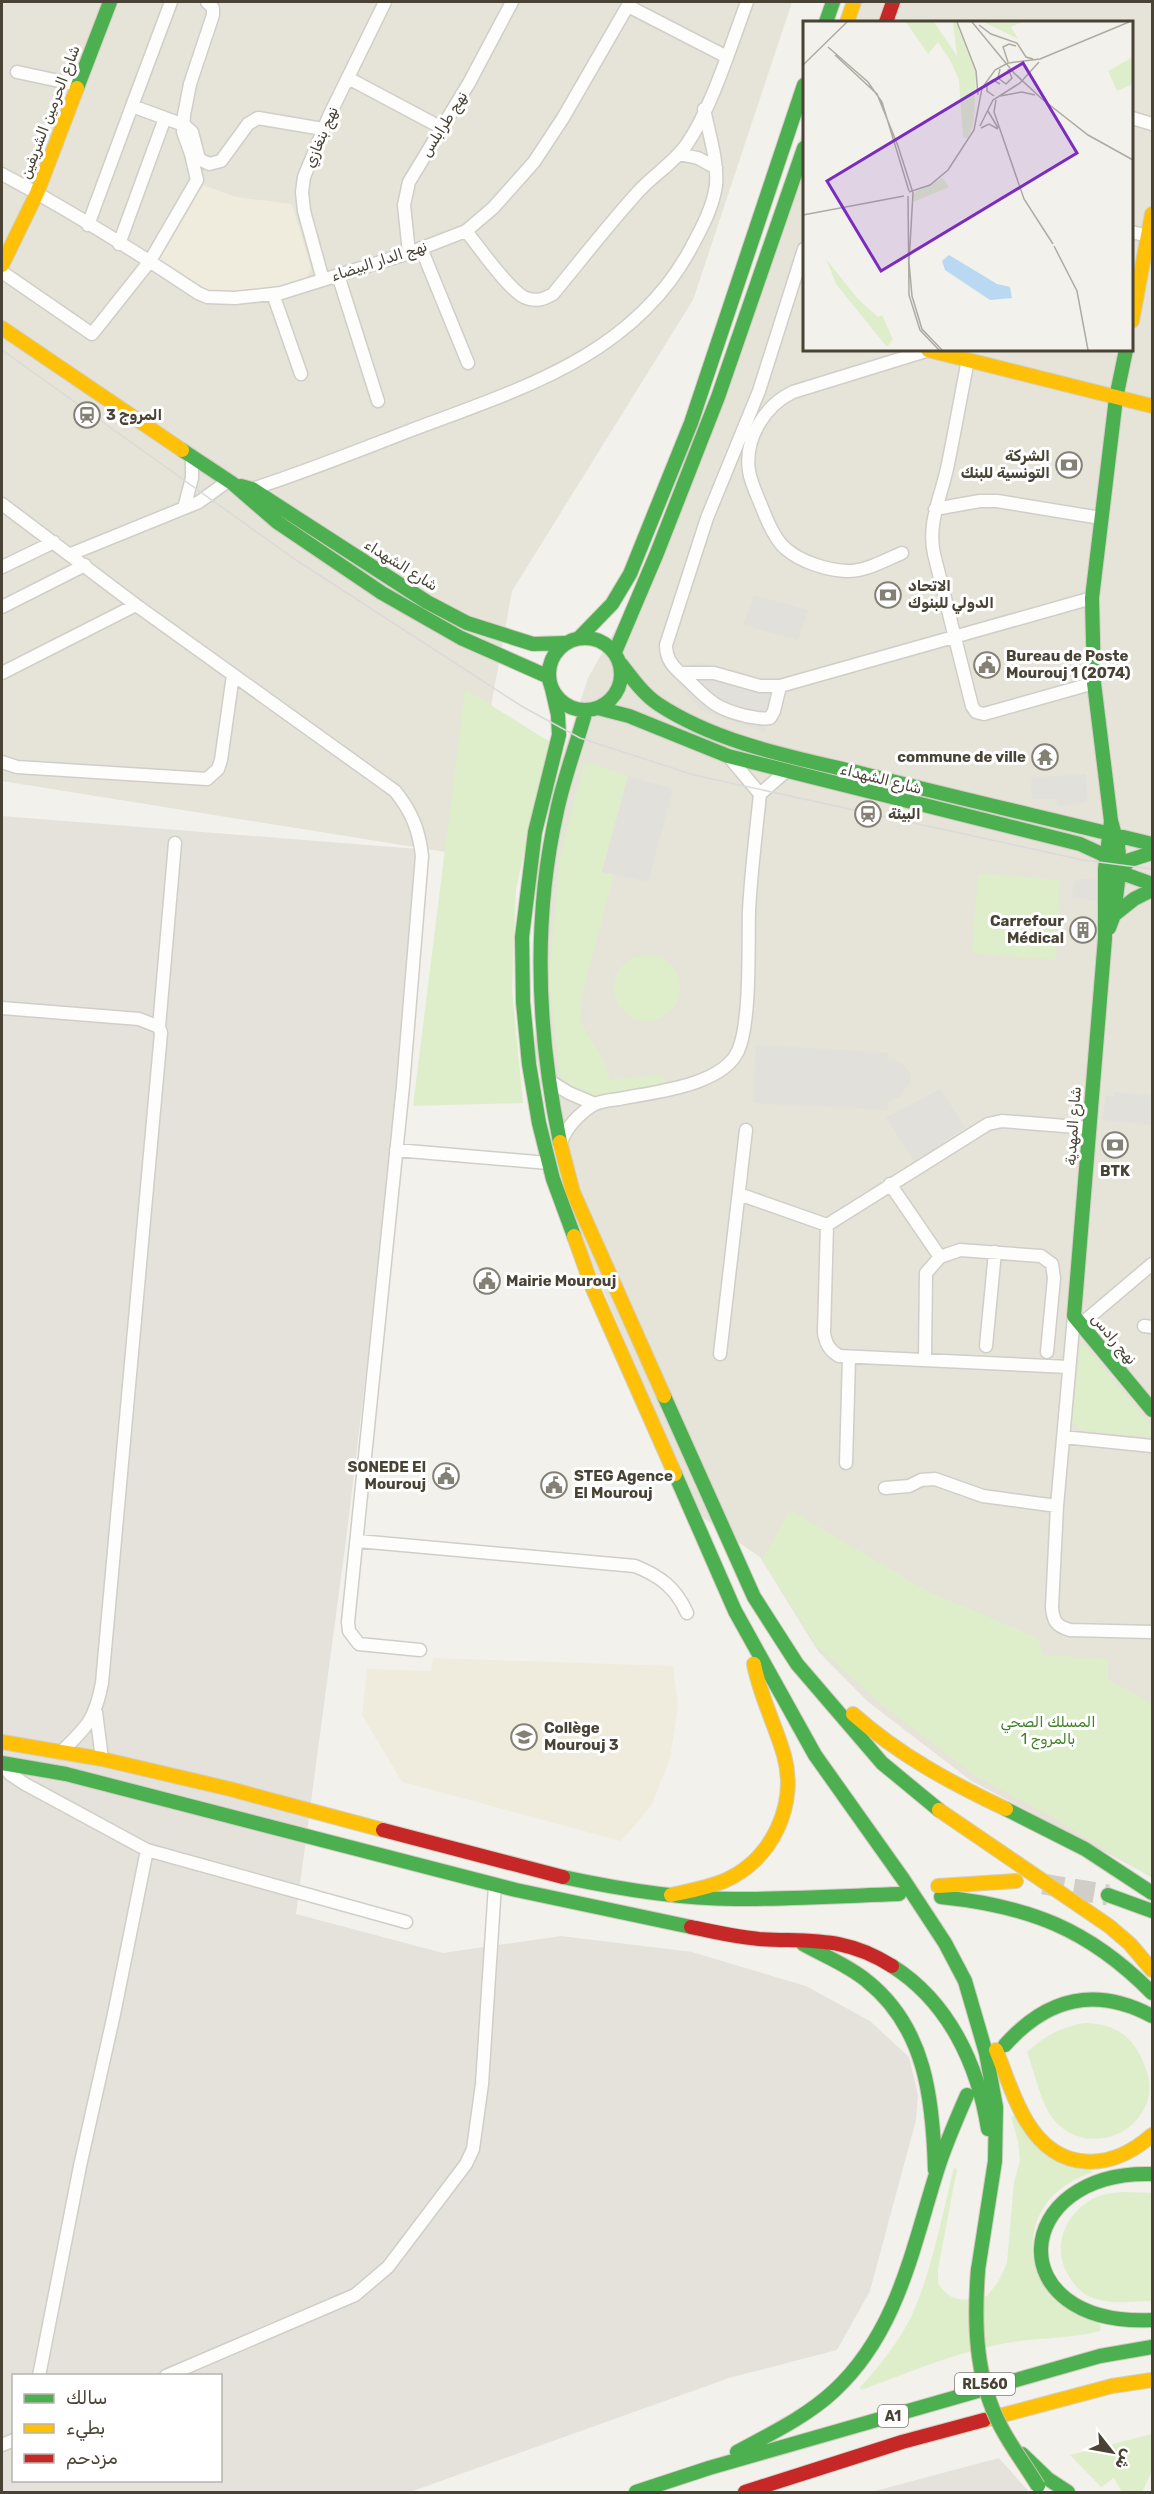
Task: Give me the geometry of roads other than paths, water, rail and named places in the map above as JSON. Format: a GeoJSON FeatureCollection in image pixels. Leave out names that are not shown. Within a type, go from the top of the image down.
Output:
{"type":"FeatureCollection","features":[{"type":"Feature","properties":{"kind":"main road","name":"شارع الحرمين الشريفين"},"geometry":{"type":"LineString","coordinates":[[2,265],[37,193],[110,2]]}},
{"type":"Feature","properties":{"kind":"main road"},"geometry":{"type":"LineString","coordinates":[[826,21],[833,2]]}},
{"type":"Feature","properties":{"kind":"main road"},"geometry":{"type":"LineString","coordinates":[[847,21],[854,2]]}},
{"type":"Feature","properties":{"kind":"main road"},"geometry":{"type":"LineString","coordinates":[[886,21],[892,2]]}},
{"type":"Feature","properties":{"kind":"main road"},"geometry":{"type":"LineString","coordinates":[[803,88],[691,423],[630,574],[612,604],[580,637],[565,643],[556,652],[550,664],[550,683],[558,716],[559,735],[535,832],[522,937],[523,1002],[529,1064],[548,1163],[593,1288],[735,1611],[815,1755],[903,1878],[945,1943],[982,2014],[1027,2123],[1049,2148],[1080,2162],[1104,2163],[1127,2156],[1152,2135]]}},
{"type":"Feature","properties":{"kind":"main road"},"geometry":{"type":"LineString","coordinates":[[550,683],[566,705],[592,709],[607,703],[620,686],[618,658],[718,397],[803,151]]}},
{"type":"Feature","properties":{"kind":"main road"},"geometry":{"type":"LineString","coordinates":[[1133,311],[1152,214]]}},
{"type":"Feature","properties":{"kind":"main road","name":"شارع الشهداء"},"geometry":{"type":"LineString","coordinates":[[2,328],[230,482],[427,602],[467,623],[495,634],[533,644],[565,643]]}},
{"type":"Feature","properties":{"kind":"main road"},"geometry":{"type":"LineString","coordinates":[[932,351],[1152,406]]}},
{"type":"Feature","properties":{"kind":"main road"},"geometry":{"type":"LineString","coordinates":[[1105,938],[1114,915],[1119,872],[1111,830],[1094,683],[1092,597],[1116,398],[1126,351]]}},
{"type":"Feature","properties":{"kind":"main road","name":"شارع الشهداء"},"geometry":{"type":"LineString","coordinates":[[249,494],[340,566],[405,607],[550,683]]}},
{"type":"Feature","properties":{"kind":"main road"},"geometry":{"type":"LineString","coordinates":[[580,637],[600,640],[618,658]]}},
{"type":"Feature","properties":{"kind":"main road","name":"شارع الشهداء"},"geometry":{"type":"LineString","coordinates":[[618,658],[656,702],[700,725],[742,741],[884,780],[1111,830],[1152,844]]}},
{"type":"Feature","properties":{"kind":"main road"},"geometry":{"type":"LineString","coordinates":[[592,709],[557,811],[545,874],[539,938],[538,998],[547,1079],[559,1146],[573,1192],[749,1586],[797,1664],[875,1756],[900,1779],[952,1820],[1109,1926],[1130,1944],[1152,1970]]}},
{"type":"Feature","properties":{"kind":"main road","name":"شارع الشهداء"},"geometry":{"type":"LineString","coordinates":[[592,709],[629,716],[728,756],[786,772],[1032,830],[1080,844],[1106,856],[1119,872]]}},
{"type":"Feature","properties":{"kind":"main road"},"geometry":{"type":"LineString","coordinates":[[1105,938],[1103,915],[1106,856],[1111,830]]}},
{"type":"Feature","properties":{"kind":"main road"},"geometry":{"type":"LineString","coordinates":[[1105,887],[1130,860],[1152,853]]}},
{"type":"Feature","properties":{"kind":"main road"},"geometry":{"type":"LineString","coordinates":[[1119,872],[1152,884]]}},
{"type":"Feature","properties":{"kind":"main road"},"geometry":{"type":"LineString","coordinates":[[1114,915],[1134,899],[1152,890]]}},
{"type":"Feature","properties":{"kind":"main road","name":"شارع المهدية"},"geometry":{"type":"LineString","coordinates":[[1077,1321],[1105,938]]}},
{"type":"Feature","properties":{"kind":"main road","name":"نهج رادس"},"geometry":{"type":"LineString","coordinates":[[1077,1321],[1152,1410]]}},
{"type":"Feature","properties":{"kind":"main road"},"geometry":{"type":"LineString","coordinates":[[780,1638],[857,1717],[901,1753],[964,1790],[1071,1841],[1152,1893]]}},
{"type":"Feature","properties":{"kind":"main road"},"geometry":{"type":"LineString","coordinates":[[671,1895],[721,1881],[742,1871],[768,1846],[783,1816],[788,1792],[786,1767],[758,1683],[753,1646]]}},
{"type":"Feature","properties":{"kind":"main road"},"geometry":{"type":"LineString","coordinates":[[2,1742],[102,1759],[230,1788],[578,1881],[671,1895],[733,1899],[899,1894]]}},
{"type":"Feature","properties":{"kind":"main road"},"geometry":{"type":"LineString","coordinates":[[2,1763],[66,1773],[495,1885],[741,1938],[841,1944],[873,1954],[915,1984],[941,2013],[961,2041],[980,2082],[988,2127],[991,2188]]}},
{"type":"Feature","properties":{"kind":"main road"},"geometry":{"type":"LineString","coordinates":[[1016,1881],[939,1892],[1002,1905],[1041,1916],[1061,1925],[1108,1953],[1134,1974],[1152,1993]]}},
{"type":"Feature","properties":{"kind":"main road"},"geometry":{"type":"LineString","coordinates":[[1107,1895],[1152,1911]]}},
{"type":"Feature","properties":{"kind":"main road"},"geometry":{"type":"LineString","coordinates":[[800,1942],[853,1971],[872,1985],[907,2029],[920,2054],[929,2084],[933,2115],[935,2183]]}},
{"type":"Feature","properties":{"kind":"main road"},"geometry":{"type":"LineString","coordinates":[[965,1981],[990,2071],[996,2107],[996,2143],[991,2188]]}},
{"type":"Feature","properties":{"kind":"main road"},"geometry":{"type":"LineString","coordinates":[[1152,2016],[1123,2001],[1100,1998],[1079,2000],[1044,2012],[1012,2036],[1005,2045],[1017,2042],[1063,2014],[1083,2008],[1101,2008],[1119,2012],[1137,2020],[1152,2033]]}},
{"type":"Feature","properties":{"kind":"main road"},"geometry":{"type":"LineString","coordinates":[[709,2468],[815,2406],[834,2391],[869,2354],[887,2325],[900,2296],[953,2128],[967,2095]]}},
{"type":"Feature","properties":{"kind":"main road"},"geometry":{"type":"LineString","coordinates":[[1152,2174],[1133,2174],[1102,2179],[1073,2193],[1064,2199],[1051,2217],[1042,2247],[1044,2268],[1049,2280],[1057,2293],[1068,2302],[1083,2311],[1115,2320],[1152,2320]]}},
{"type":"Feature","properties":{"kind":"main road","name":"RL560"},"geometry":{"type":"LineString","coordinates":[[991,2188],[978,2270],[975,2326],[979,2361],[991,2403],[1001,2427],[1043,2486]]}},
{"type":"Feature","properties":{"kind":"main road","name":"A1"},"geometry":{"type":"LineString","coordinates":[[636,2493],[709,2468],[1100,2356],[1152,2347]]}},
{"type":"Feature","properties":{"kind":"main road","name":"A1"},"geometry":{"type":"LineString","coordinates":[[745,2493],[788,2477],[913,2439],[1112,2386],[1152,2380]]}},
{"type":"Feature","properties":{"kind":"main road"},"geometry":{"type":"LineString","coordinates":[[1043,2486],[1068,2493]]}},
{"type":"Feature","properties":{"kind":"street"},"geometry":{"type":"LineString","coordinates":[[88,225],[171,2]]}},
{"type":"Feature","properties":{"kind":"street"},"geometry":{"type":"LineString","coordinates":[[2,272],[92,334],[150,261],[197,180],[183,132],[190,84],[213,15],[213,8],[207,2]]}},
{"type":"Feature","properties":{"kind":"street","name":"نهج بنغازي"},"geometry":{"type":"LineString","coordinates":[[323,280],[302,192],[312,155],[323,129],[385,2]]}},
{"type":"Feature","properties":{"kind":"street","name":"نهج طرابلس"},"geometry":{"type":"LineString","coordinates":[[468,363],[415,250],[404,205],[405,194],[412,174],[470,83],[512,2]]}},
{"type":"Feature","properties":{"kind":"street"},"geometry":{"type":"LineString","coordinates":[[466,231],[517,292],[534,300],[544,299],[553,294],[639,191],[679,154],[699,123],[747,2]]}},
{"type":"Feature","properties":{"kind":"street"},"geometry":{"type":"LineString","coordinates":[[629,4],[727,57]]}},
{"type":"Feature","properties":{"kind":"street","name":"نهج الدار البيضاء"},"geometry":{"type":"LineString","coordinates":[[2,174],[207,297],[235,298],[273,294],[415,250],[466,231],[493,208],[534,162],[564,118],[629,4]]}},
{"type":"Feature","properties":{"kind":"street"},"geometry":{"type":"LineString","coordinates":[[16,72],[78,85]]}},
{"type":"Feature","properties":{"kind":"street"},"geometry":{"type":"LineString","coordinates":[[348,78],[442,128]]}},
{"type":"Feature","properties":{"kind":"street"},"geometry":{"type":"LineString","coordinates":[[132,106],[184,124],[192,132],[199,159],[209,164],[221,161],[248,124],[258,118],[323,129]]}},
{"type":"Feature","properties":{"kind":"street"},"geometry":{"type":"LineString","coordinates":[[249,494],[561,372],[598,348],[651,305],[685,259],[709,212],[715,190],[716,168],[704,110]]}},
{"type":"Feature","properties":{"kind":"street"},"geometry":{"type":"LineString","coordinates":[[119,244],[165,118]]}},
{"type":"Feature","properties":{"kind":"street"},"geometry":{"type":"LineString","coordinates":[[1133,119],[1152,124]]}},
{"type":"Feature","properties":{"kind":"street"},"geometry":{"type":"LineString","coordinates":[[679,154],[698,158],[716,168]]}},
{"type":"Feature","properties":{"kind":"street"},"geometry":{"type":"LineString","coordinates":[[1133,232],[1148,236]]}},
{"type":"Feature","properties":{"kind":"street"},"geometry":{"type":"LineString","coordinates":[[803,252],[750,431],[749,472],[765,514],[777,537],[786,549],[800,558],[825,568],[848,572],[867,568],[902,553]]}},
{"type":"Feature","properties":{"kind":"street"},"geometry":{"type":"LineString","coordinates":[[338,275],[378,401]]}},
{"type":"Feature","properties":{"kind":"street"},"geometry":{"type":"LineString","coordinates":[[273,294],[301,374]]}},
{"type":"Feature","properties":{"kind":"street"},"geometry":{"type":"LineString","coordinates":[[780,686],[770,718],[763,719],[719,708],[706,700],[668,658],[667,638],[707,518],[730,463],[750,431],[778,399],[793,392],[925,351]]}},
{"type":"Feature","properties":{"kind":"street"},"geometry":{"type":"LineString","coordinates":[[968,360],[948,463],[935,509],[932,544],[953,637],[972,706],[980,714],[1094,683]]}},
{"type":"Feature","properties":{"kind":"street"},"geometry":{"type":"LineString","coordinates":[[184,508],[192,478],[192,456]]}},
{"type":"Feature","properties":{"kind":"street"},"geometry":{"type":"LineString","coordinates":[[730,463],[749,472]]}},
{"type":"Feature","properties":{"kind":"street"},"geometry":{"type":"LineString","coordinates":[[71,554],[207,498],[230,482]]}},
{"type":"Feature","properties":{"kind":"street"},"geometry":{"type":"LineString","coordinates":[[935,509],[980,501],[996,501],[1101,518]]}},
{"type":"Feature","properties":{"kind":"street"},"geometry":{"type":"LineString","coordinates":[[2,504],[71,554],[136,606],[395,791],[410,809],[419,833],[422,856],[396,1150],[348,1622],[353,1638],[368,1646],[420,1650]]}},
{"type":"Feature","properties":{"kind":"street"},"geometry":{"type":"LineString","coordinates":[[2,567],[54,542]]}},
{"type":"Feature","properties":{"kind":"street"},"geometry":{"type":"LineString","coordinates":[[2,608],[85,565]]}},
{"type":"Feature","properties":{"kind":"street"},"geometry":{"type":"LineString","coordinates":[[680,673],[714,673],[760,686],[780,686],[1092,597]]}},
{"type":"Feature","properties":{"kind":"street"},"geometry":{"type":"LineString","coordinates":[[2,673],[136,606]]}},
{"type":"Feature","properties":{"kind":"street"},"geometry":{"type":"LineString","coordinates":[[2,762],[17,767],[207,779],[218,769],[221,760],[233,675]]}},
{"type":"Feature","properties":{"kind":"street"},"geometry":{"type":"LineString","coordinates":[[728,756],[760,794]]}},
{"type":"Feature","properties":{"kind":"street"},"geometry":{"type":"LineString","coordinates":[[559,1146],[565,1132],[573,1122],[595,1104],[681,1086],[713,1075],[727,1065],[737,1053],[742,1039],[745,1014],[750,907],[760,794],[786,772]]}},
{"type":"Feature","properties":{"kind":"street"},"geometry":{"type":"LineString","coordinates":[[102,1759],[96,1712],[102,1683],[160,1043],[159,1027],[175,843]]}},
{"type":"Feature","properties":{"kind":"street"},"geometry":{"type":"LineString","coordinates":[[2,1008],[140,1019],[159,1027]]}},
{"type":"Feature","properties":{"kind":"street"},"geometry":{"type":"LineString","coordinates":[[547,1079],[568,1093],[595,1104]]}},
{"type":"Feature","properties":{"kind":"street"},"geometry":{"type":"LineString","coordinates":[[827,1225],[988,1124],[1002,1121],[1090,1128]]}},
{"type":"Feature","properties":{"kind":"street"},"geometry":{"type":"LineString","coordinates":[[720,1354],[746,1130]]}},
{"type":"Feature","properties":{"kind":"street"},"geometry":{"type":"LineString","coordinates":[[396,1150],[548,1163]]}},
{"type":"Feature","properties":{"kind":"street"},"geometry":{"type":"LineString","coordinates":[[890,1184],[940,1257]]}},
{"type":"Feature","properties":{"kind":"street"},"geometry":{"type":"LineString","coordinates":[[739,1194],[827,1225]]}},
{"type":"Feature","properties":{"kind":"street"},"geometry":{"type":"LineString","coordinates":[[827,1225],[825,1342],[831,1351],[839,1356],[1069,1367]]}},
{"type":"Feature","properties":{"kind":"street"},"geometry":{"type":"LineString","coordinates":[[925,1360],[926,1273],[940,1257],[960,1250],[1041,1256],[1052,1264],[1054,1278],[1047,1352]]}},
{"type":"Feature","properties":{"kind":"street"},"geometry":{"type":"LineString","coordinates":[[986,1346],[995,1252]]}},
{"type":"Feature","properties":{"kind":"street"},"geometry":{"type":"LineString","coordinates":[[1152,1264],[1077,1321],[1069,1367],[1057,1506],[1052,1606],[1053,1620],[1059,1627],[1070,1630],[1152,1632]]}},
{"type":"Feature","properties":{"kind":"street"},"geometry":{"type":"LineString","coordinates":[[846,1463],[849,1358]]}},
{"type":"Feature","properties":{"kind":"street"},"geometry":{"type":"LineString","coordinates":[[370,1420],[384,1422]]}},
{"type":"Feature","properties":{"kind":"street"},"geometry":{"type":"LineString","coordinates":[[1063,1437],[1152,1446]]}},
{"type":"Feature","properties":{"kind":"street"},"geometry":{"type":"LineString","coordinates":[[885,1488],[909,1486],[921,1480],[936,1479],[983,1496],[1057,1506]]}},
{"type":"Feature","properties":{"kind":"street"},"geometry":{"type":"LineString","coordinates":[[358,1541],[635,1566],[667,1583],[680,1597],[687,1613]]}},
{"type":"Feature","properties":{"kind":"street"},"geometry":{"type":"LineString","coordinates":[[60,1753],[82,1731],[96,1712]]}},
{"type":"Feature","properties":{"kind":"street"},"geometry":{"type":"LineString","coordinates":[[2,1763],[10,1774],[26,1784],[147,1850],[406,1922]]}},
{"type":"Feature","properties":{"kind":"street"},"geometry":{"type":"LineString","coordinates":[[39,2374],[83,2147],[114,2014],[147,1850]]}},
{"type":"Feature","properties":{"kind":"street"},"geometry":{"type":"LineString","coordinates":[[171,2374],[355,2295],[388,2267],[466,2164],[473,2149],[482,2084],[495,1885]]}},
{"type":"Feature","properties":{"kind":"street"},"geometry":{"type":"LineString","coordinates":[[758,2493],[788,2477]]}},
{"type":"Feature","properties":{"kind":"tunnel"},"geometry":{"type":"LineString","coordinates":[[1043,1884],[1108,1895]]}},
{"type":"Feature","properties":{"kind":"tram line"},"geometry":{"type":"LineString","coordinates":[[2,350],[293,558],[523,707],[580,738],[694,775],[1083,860],[1152,869]]}},
{"type":"Feature","properties":{"kind":"place","name":"المروج 3"},"geometry":{"type":"Point","coordinates":[87,415]}},
{"type":"Feature","properties":{"kind":"place","name":"الشركة التونسية للبنك"},"geometry":{"type":"Point","coordinates":[1069,465]}},
{"type":"Feature","properties":{"kind":"place","name":"الاتحاد الدولي للبنوك"},"geometry":{"type":"Point","coordinates":[888,595]}},
{"type":"Feature","properties":{"kind":"place","name":"Bureau de Poste Mourouj 1 (2074)"},"geometry":{"type":"Point","coordinates":[987,665]}},
{"type":"Feature","properties":{"kind":"place","name":"commune de ville"},"geometry":{"type":"Point","coordinates":[1045,757]}},
{"type":"Feature","properties":{"kind":"place","name":"البيئة"},"geometry":{"type":"Point","coordinates":[868,814]}},
{"type":"Feature","properties":{"kind":"place","name":"Carrefour Médical"},"geometry":{"type":"Point","coordinates":[1083,930]}},
{"type":"Feature","properties":{"kind":"place","name":"BTK"},"geometry":{"type":"Point","coordinates":[1115,1145]}},
{"type":"Feature","properties":{"kind":"place","name":"Mairie Mourouj"},"geometry":{"type":"Point","coordinates":[487,1281]}},
{"type":"Feature","properties":{"kind":"place","name":"SONEDE El Mourouj"},"geometry":{"type":"Point","coordinates":[446,1476]}},
{"type":"Feature","properties":{"kind":"place","name":"STEG Agence El Mourouj"},"geometry":{"type":"Point","coordinates":[554,1485]}},
{"type":"Feature","properties":{"kind":"place","name":"Collège Mourouj 3"},"geometry":{"type":"Point","coordinates":[524,1737]}},
{"type":"Feature","properties":{"kind":"park label","name":"المسلك الصحي بالمروج 1"},"geometry":{"type":"Point","coordinates":[1048,1730]}}]}
